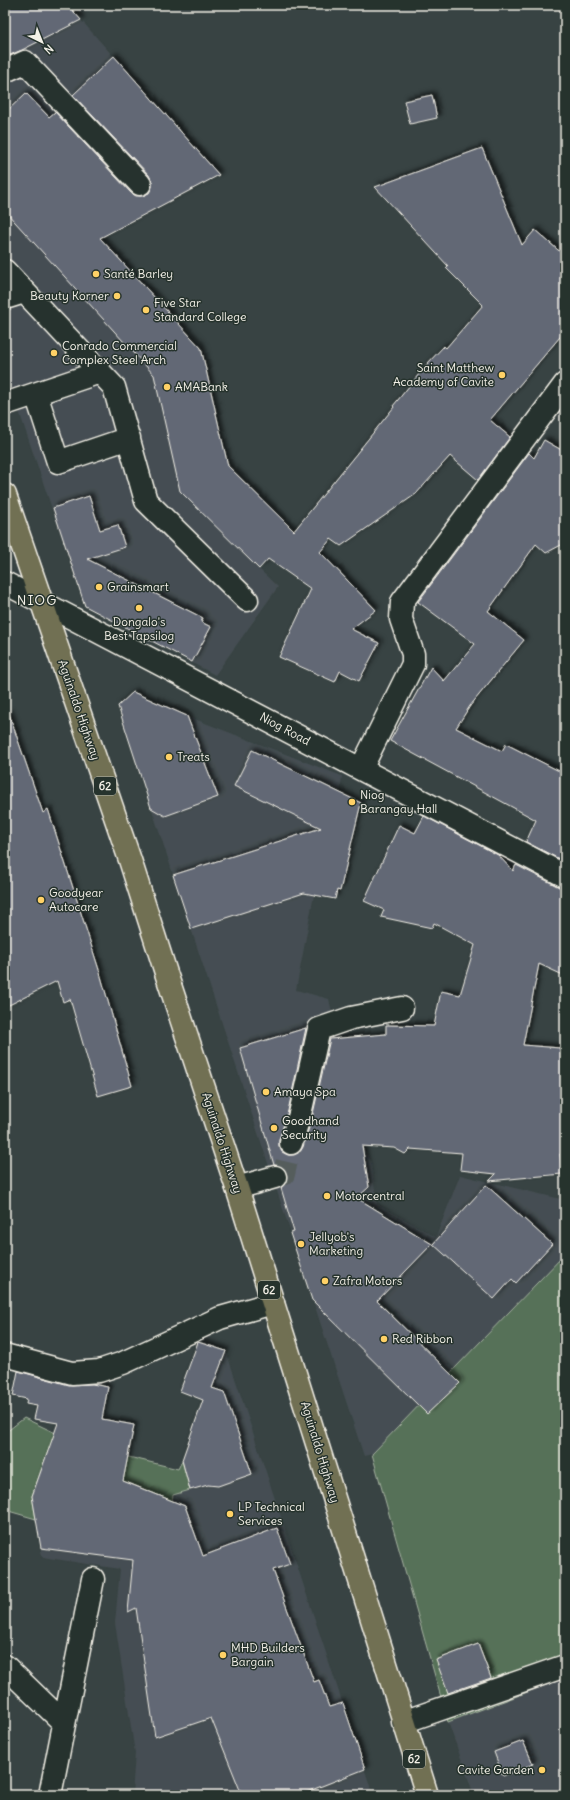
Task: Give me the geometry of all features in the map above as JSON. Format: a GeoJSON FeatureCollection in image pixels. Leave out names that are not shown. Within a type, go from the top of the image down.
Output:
{"type":"FeatureCollection","features":[{"type":"Feature","properties":{"kind":"highway","name":"Aguinaldo Highway"},"geometry":{"type":"LineString","coordinates":[[5,495],[128,853],[237,1188],[322,1455],[403,1722],[427,1795]]}},
{"type":"Feature","properties":{"kind":"street"},"geometry":{"type":"LineString","coordinates":[[5,71],[26,62],[140,184]]}},
{"type":"Feature","properties":{"kind":"street"},"geometry":{"type":"LineString","coordinates":[[5,271],[15,295],[114,386],[146,501],[247,600]]}},
{"type":"Feature","properties":{"kind":"street"},"geometry":{"type":"LineString","coordinates":[[5,404],[100,372]]}},
{"type":"Feature","properties":{"kind":"street"},"geometry":{"type":"LineString","coordinates":[[361,769],[414,664],[413,654],[401,619],[402,602],[565,384]]}},
{"type":"Feature","properties":{"kind":"street"},"geometry":{"type":"LineString","coordinates":[[36,394],[58,462],[129,438]]}},
{"type":"Feature","properties":{"kind":"street","name":"Niog Road"},"geometry":{"type":"LineString","coordinates":[[5,583],[565,876]]}},
{"type":"Feature","properties":{"kind":"street"},"geometry":{"type":"LineString","coordinates":[[291,1143],[300,1114],[319,1029],[351,1018],[402,1008]]}},
{"type":"Feature","properties":{"kind":"street"},"geometry":{"type":"LineString","coordinates":[[237,1188],[275,1177]]}},
{"type":"Feature","properties":{"kind":"street"},"geometry":{"type":"LineString","coordinates":[[5,1355],[72,1373],[99,1371],[123,1363],[220,1318],[273,1303]]}},
{"type":"Feature","properties":{"kind":"street"},"geometry":{"type":"LineString","coordinates":[[50,1795],[93,1578]]}},
{"type":"Feature","properties":{"kind":"street"},"geometry":{"type":"LineString","coordinates":[[5,1666],[64,1723]]}},
{"type":"Feature","properties":{"kind":"street"},"geometry":{"type":"LineString","coordinates":[[403,1722],[565,1666]]}},
{"type":"Feature","properties":{"kind":"shaded area"},"geometry":{"type":"Polygon","coordinates":[[[81,20],[219,175],[101,238],[201,348],[228,466],[295,532],[259,569],[278,587],[215,675],[85,606],[5,370],[5,59],[81,20]]]}},
{"type":"Feature","properties":{"kind":"shaded area"},"geometry":{"type":"Polygon","coordinates":[[[133,692],[187,716],[342,776],[337,825],[347,835],[335,899],[314,895],[296,990],[329,999],[361,1142],[371,1163],[377,1204],[436,1237],[460,1175],[565,1200],[565,1254],[372,1454],[364,1456],[118,706],[133,692]]]}},
{"type":"Feature","properties":{"kind":"shaded area"},"geometry":{"type":"Polygon","coordinates":[[[198,1341],[226,1351],[373,1795],[132,1795],[135,1753],[115,1623],[120,1569],[42,1557],[32,1496],[48,1451],[125,1490],[127,1482],[172,1501],[173,1495],[190,1490],[182,1461],[203,1400],[180,1391],[198,1341]]]}},
{"type":"Feature","properties":{"kind":"shaded area"},"geometry":{"type":"Polygon","coordinates":[[[565,1678],[565,1795],[474,1795],[448,1722],[565,1678]]]}},
{"type":"Feature","properties":{"kind":"green space"},"geometry":{"type":"Polygon","coordinates":[[[565,1254],[565,1678],[448,1722],[372,1454],[565,1254]]]}},
{"type":"Feature","properties":{"kind":"green space"},"geometry":{"type":"Polygon","coordinates":[[[24,1418],[66,1438],[100,1450],[178,1469],[182,1461],[190,1490],[173,1495],[172,1501],[127,1482],[125,1490],[48,1451],[32,1496],[36,1519],[5,1510],[5,1433],[24,1418]]]}},
{"type":"Feature","properties":{"kind":"building"},"geometry":{"type":"Polygon","coordinates":[[[5,5],[68,5],[81,20],[5,57],[5,5]]]}},
{"type":"Feature","properties":{"kind":"building"},"geometry":{"type":"Polygon","coordinates":[[[114,56],[219,175],[100,238],[201,348],[228,466],[294,531],[428,363],[444,346],[446,348],[483,305],[446,268],[448,266],[375,187],[482,148],[522,245],[535,230],[565,256],[565,331],[490,420],[510,437],[478,480],[450,456],[416,494],[341,546],[331,539],[320,552],[376,610],[351,629],[379,643],[359,681],[340,671],[335,682],[279,657],[311,589],[268,559],[259,569],[180,491],[154,375],[5,211],[5,113],[26,93],[49,117],[55,112],[131,193],[136,196],[142,196],[149,193],[152,187],[152,182],[149,175],[73,95],[114,56]]]}},
{"type":"Feature","properties":{"kind":"building"},"geometry":{"type":"Polygon","coordinates":[[[432,95],[437,118],[410,124],[404,101],[432,95]]]}},
{"type":"Feature","properties":{"kind":"building"},"geometry":{"type":"Polygon","coordinates":[[[544,440],[565,452],[565,543],[546,553],[536,544],[488,611],[524,640],[470,706],[456,728],[502,751],[506,744],[565,774],[565,862],[526,842],[536,820],[390,741],[431,667],[444,681],[475,644],[418,602],[529,453],[534,458],[544,440]]]}},
{"type":"Feature","properties":{"kind":"building"},"geometry":{"type":"Polygon","coordinates":[[[89,496],[100,530],[118,525],[125,547],[87,559],[203,618],[201,622],[211,627],[192,662],[85,606],[53,508],[89,496]]]}},
{"type":"Feature","properties":{"kind":"building","name":"Treats"},"geometry":{"type":"Polygon","coordinates":[[[133,692],[187,716],[218,797],[165,816],[151,808],[118,706],[133,692]]]}},
{"type":"Feature","properties":{"kind":"building","name":"Goodyear Autocare"},"geometry":{"type":"Polygon","coordinates":[[[9,714],[43,813],[48,809],[100,973],[132,1086],[98,1096],[70,999],[63,1002],[57,981],[5,1007],[5,715],[9,714]]]}},
{"type":"Feature","properties":{"kind":"building"},"geometry":{"type":"Polygon","coordinates":[[[252,750],[361,803],[340,891],[337,890],[335,899],[304,893],[191,929],[173,875],[321,828],[234,786],[252,750]]]}},
{"type":"Feature","properties":{"kind":"building"},"geometry":{"type":"Polygon","coordinates":[[[424,816],[498,855],[513,871],[516,865],[559,887],[565,888],[565,976],[539,964],[523,1045],[560,1048],[565,1050],[565,1154],[560,1154],[562,1174],[489,1181],[496,1174],[460,1170],[462,1153],[410,1149],[405,1154],[394,1148],[362,1146],[369,1187],[357,1198],[432,1244],[377,1301],[460,1383],[427,1414],[312,1300],[290,1233],[294,1232],[281,1188],[287,1180],[287,1174],[283,1168],[274,1165],[240,1048],[306,1028],[288,1111],[279,1140],[279,1146],[282,1152],[288,1155],[294,1155],[300,1152],[303,1147],[312,1118],[330,1039],[386,1034],[386,1025],[434,1026],[441,991],[460,995],[475,945],[434,923],[432,928],[381,917],[384,910],[364,901],[399,825],[415,833],[424,816]]]}},
{"type":"Feature","properties":{"kind":"building"},"geometry":{"type":"Polygon","coordinates":[[[486,1185],[552,1244],[516,1283],[512,1279],[494,1299],[433,1244],[486,1185]]]}},
{"type":"Feature","properties":{"kind":"building"},"geometry":{"type":"Polygon","coordinates":[[[198,1342],[226,1351],[212,1388],[224,1392],[252,1474],[218,1486],[208,1485],[190,1490],[182,1460],[203,1400],[180,1391],[198,1342]]]}},
{"type":"Feature","properties":{"kind":"building"},"geometry":{"type":"Polygon","coordinates":[[[18,1371],[69,1385],[92,1384],[108,1387],[102,1419],[134,1425],[123,1481],[185,1506],[203,1556],[277,1528],[290,1564],[273,1570],[314,1682],[319,1680],[329,1707],[343,1703],[365,1769],[299,1795],[242,1795],[211,1718],[155,1737],[136,1608],[128,1612],[133,1560],[41,1548],[32,1496],[58,1423],[34,1419],[37,1406],[26,1404],[27,1399],[13,1396],[18,1371]]]}},
{"type":"Feature","properties":{"kind":"building"},"geometry":{"type":"Polygon","coordinates":[[[478,1644],[491,1678],[448,1693],[436,1660],[478,1644]]]}},
{"type":"Feature","properties":{"kind":"building"},"geometry":{"type":"Polygon","coordinates":[[[523,1741],[533,1764],[503,1776],[494,1752],[523,1741]]]}},
{"type":"Feature","properties":{"kind":"tunnel"},"geometry":{"type":"LineString","coordinates":[[275,1177],[284,1174],[291,1143]]}},
{"type":"Feature","properties":{"kind":"place","name":"Santé Barley"},"geometry":{"type":"Point","coordinates":[96,274]}},
{"type":"Feature","properties":{"kind":"place","name":"Beauty Korner"},"geometry":{"type":"Point","coordinates":[117,296]}},
{"type":"Feature","properties":{"kind":"place","name":"Five Star Standard College"},"geometry":{"type":"Point","coordinates":[146,310]}},
{"type":"Feature","properties":{"kind":"place","name":"Conrado Commercial Complex Steel Arch"},"geometry":{"type":"Point","coordinates":[54,353]}},
{"type":"Feature","properties":{"kind":"place","name":"Saint Matthew Academy of Cavite"},"geometry":{"type":"Point","coordinates":[502,375]}},
{"type":"Feature","properties":{"kind":"place","name":"AMABank"},"geometry":{"type":"Point","coordinates":[167,387]}},
{"type":"Feature","properties":{"kind":"place","name":"Grainsmart"},"geometry":{"type":"Point","coordinates":[99,587]}},
{"type":"Feature","properties":{"kind":"place","name":"Dongalo's Best Tapsilog"},"geometry":{"type":"Point","coordinates":[139,608]}},
{"type":"Feature","properties":{"kind":"place","name":"Treats"},"geometry":{"type":"Point","coordinates":[169,757]}},
{"type":"Feature","properties":{"kind":"place","name":"Niog Barangay Hall"},"geometry":{"type":"Point","coordinates":[352,802]}},
{"type":"Feature","properties":{"kind":"place","name":"Goodyear Autocare"},"geometry":{"type":"Point","coordinates":[41,900]}},
{"type":"Feature","properties":{"kind":"place","name":"Amaya Spa"},"geometry":{"type":"Point","coordinates":[266,1092]}},
{"type":"Feature","properties":{"kind":"place","name":"Goodhand Security"},"geometry":{"type":"Point","coordinates":[274,1128]}},
{"type":"Feature","properties":{"kind":"place","name":"Motorcentral"},"geometry":{"type":"Point","coordinates":[327,1196]}},
{"type":"Feature","properties":{"kind":"place","name":"Jellyob's Marketing"},"geometry":{"type":"Point","coordinates":[301,1244]}},
{"type":"Feature","properties":{"kind":"place","name":"Zafra Motors"},"geometry":{"type":"Point","coordinates":[325,1281]}},
{"type":"Feature","properties":{"kind":"place","name":"Red Ribbon"},"geometry":{"type":"Point","coordinates":[384,1339]}},
{"type":"Feature","properties":{"kind":"place","name":"LP Technical Services"},"geometry":{"type":"Point","coordinates":[230,1514]}},
{"type":"Feature","properties":{"kind":"place","name":"MHD Builders Bargain"},"geometry":{"type":"Point","coordinates":[223,1655]}},
{"type":"Feature","properties":{"kind":"place","name":"Cavite Garden"},"geometry":{"type":"Point","coordinates":[542,1770]}},
{"type":"Feature","properties":{"kind":"district","name":"NIOG"},"geometry":{"type":"Point","coordinates":[37,600]}}]}
